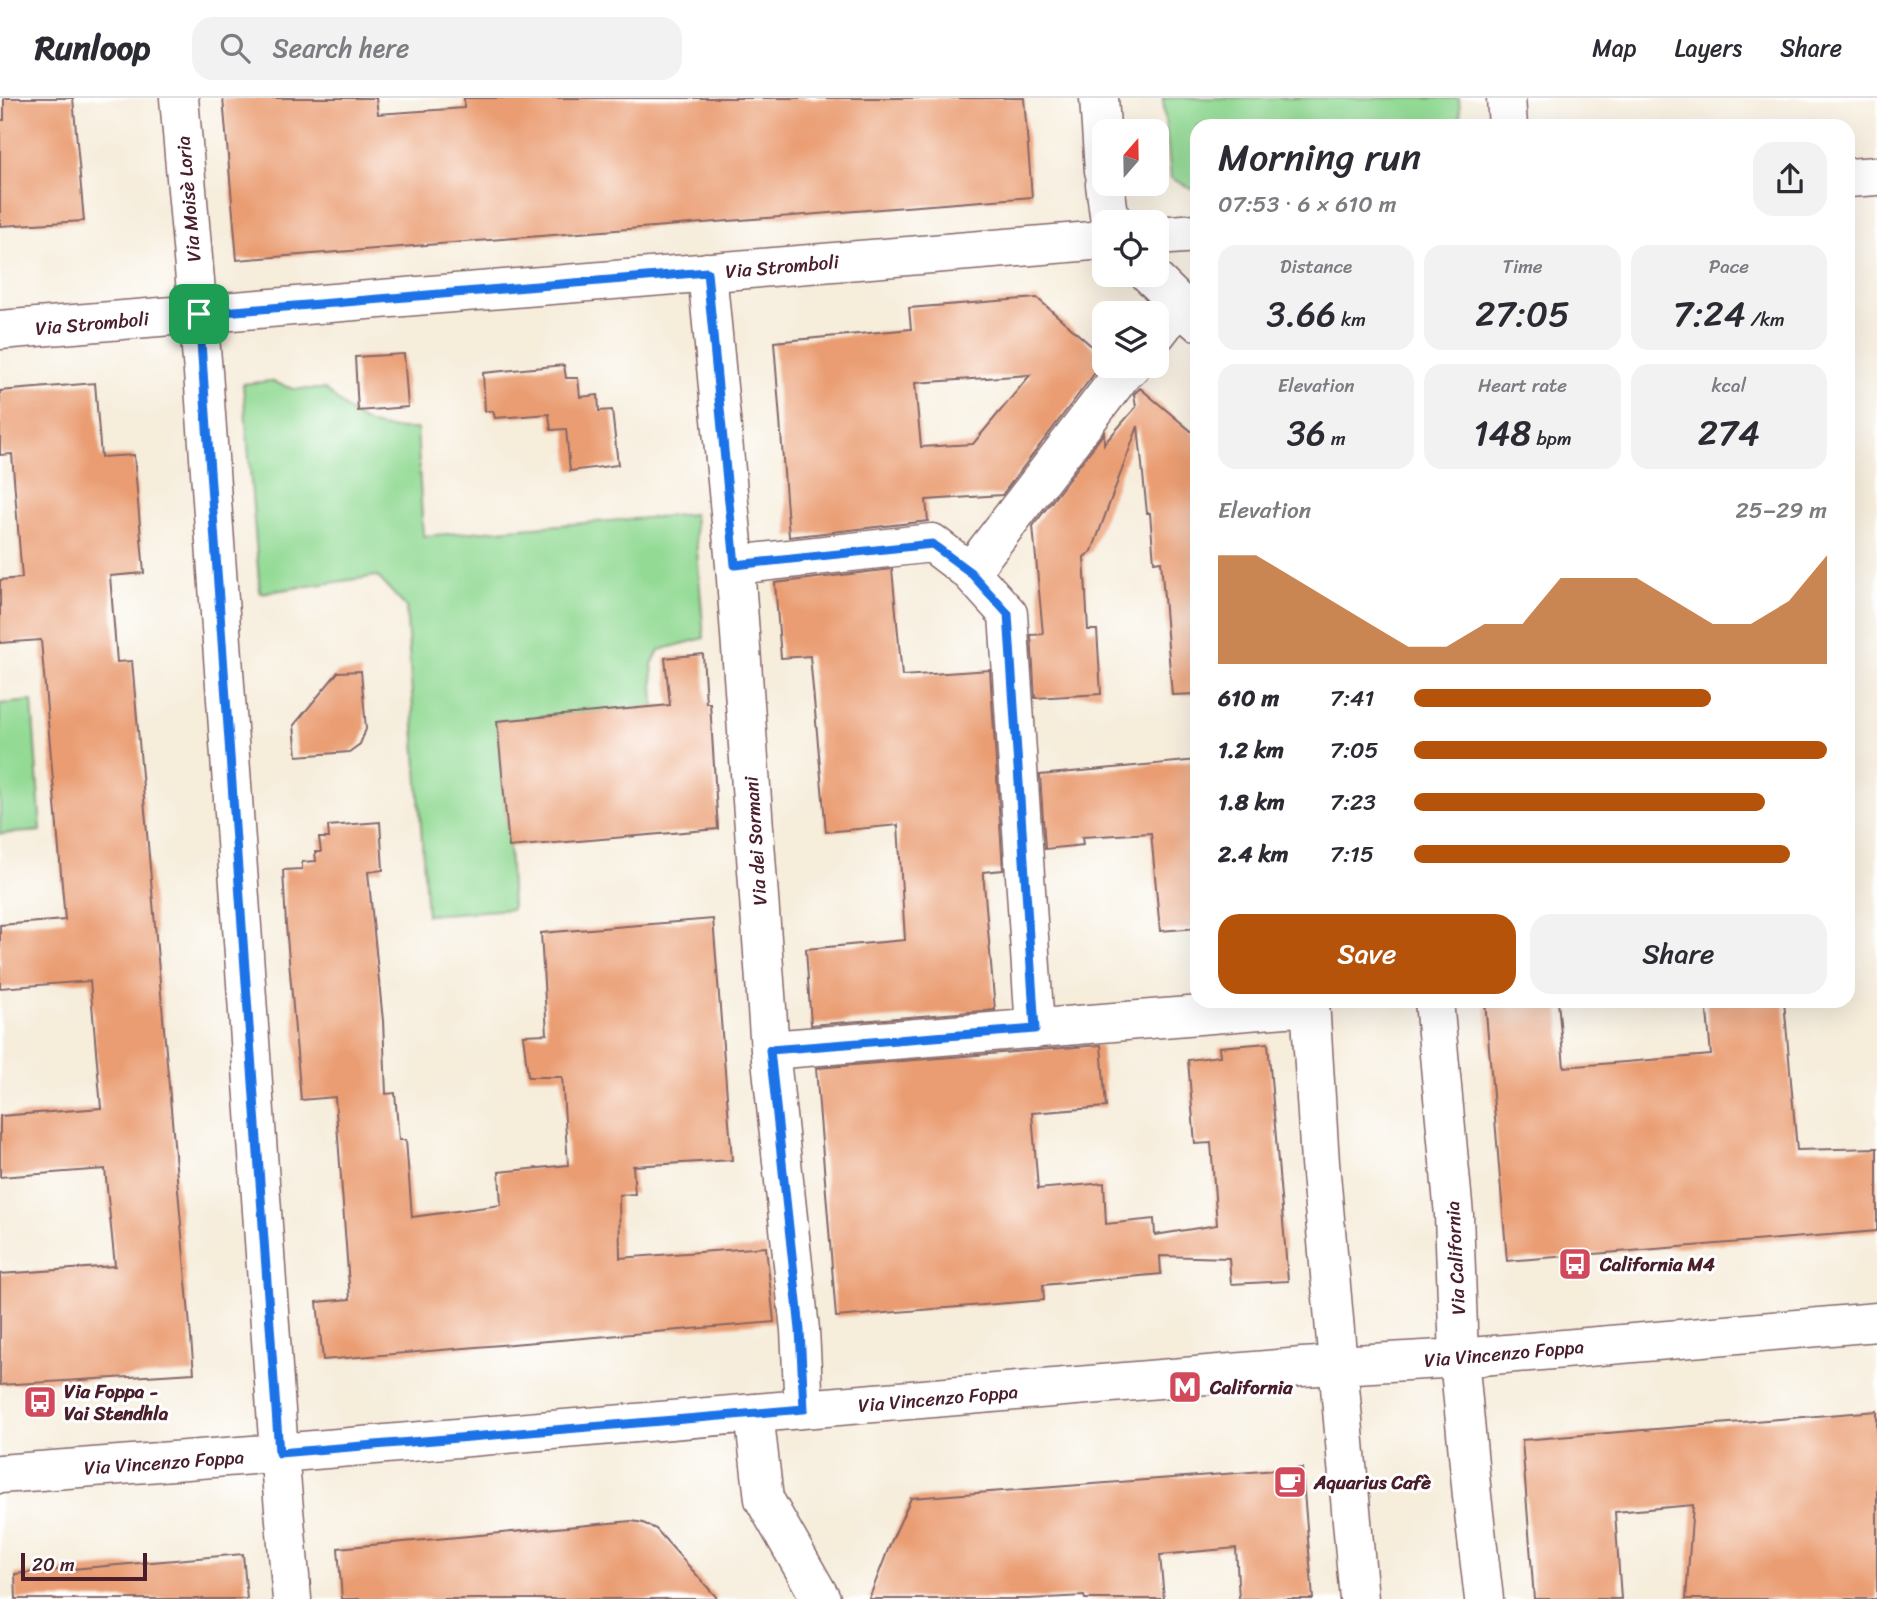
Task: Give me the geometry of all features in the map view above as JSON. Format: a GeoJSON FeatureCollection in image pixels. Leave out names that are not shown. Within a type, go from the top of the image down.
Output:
{"type":"FeatureCollection","features":[{"type":"Feature","properties":{"kind":"street","name":"Via Moisè Loria"},"geometry":{"type":"LineString","coordinates":[[179,98],[199,314],[279,1453],[292,1599]]}},
{"type":"Feature","properties":{"kind":"street"},"geometry":{"type":"LineString","coordinates":[[1099,98],[1100,119]]}},
{"type":"Feature","properties":{"kind":"street"},"geometry":{"type":"LineString","coordinates":[[1506,98],[1508,119]]}},
{"type":"Feature","properties":{"kind":"street"},"geometry":{"type":"LineString","coordinates":[[1855,178],[1877,176]]}},
{"type":"Feature","properties":{"kind":"street"},"geometry":{"type":"LineString","coordinates":[[1169,235],[1190,234]]}},
{"type":"Feature","properties":{"kind":"street","name":"Via Stromboli"},"geometry":{"type":"LineString","coordinates":[[0,330],[1092,241]]}},
{"type":"Feature","properties":{"kind":"street","name":"Via dei Sormani"},"geometry":{"type":"LineString","coordinates":[[707,272],[735,565],[770,1050],[800,1330],[804,1409]]}},
{"type":"Feature","properties":{"kind":"street"},"geometry":{"type":"LineString","coordinates":[[1163,287],[1189,312],[1169,325]]}},
{"type":"Feature","properties":{"kind":"street"},"geometry":{"type":"LineString","coordinates":[[970,572],[1122,378]]}},
{"type":"Feature","properties":{"kind":"street"},"geometry":{"type":"LineString","coordinates":[[735,565],[932,544],[970,572],[1008,614],[1035,1029]]}},
{"type":"Feature","properties":{"kind":"street"},"geometry":{"type":"LineString","coordinates":[[770,1050],[1257,1008]]}},
{"type":"Feature","properties":{"kind":"street"},"geometry":{"type":"LineString","coordinates":[[1310,1008],[1320,1163],[1359,1599]]}},
{"type":"Feature","properties":{"kind":"street","name":"Via California"},"geometry":{"type":"LineString","coordinates":[[1435,1008],[1454,1215],[1459,1357],[1484,1599]]}},
{"type":"Feature","properties":{"kind":"street","name":"Via Vincenzo Foppa"},"geometry":{"type":"LineString","coordinates":[[0,1474],[1877,1322]]}},
{"type":"Feature","properties":{"kind":"street"},"geometry":{"type":"LineString","coordinates":[[754,1413],[764,1499],[821,1599]]}},
{"type":"Feature","properties":{"kind":"green space"},"geometry":{"type":"Polygon","coordinates":[[[1163,98],[1459,98],[1460,119],[1190,119],[1190,188],[1171,178],[1169,119],[1165,119],[1163,98]]]}},
{"type":"Feature","properties":{"kind":"green space"},"geometry":{"type":"Polygon","coordinates":[[[271,381],[293,389],[325,389],[356,417],[375,426],[417,429],[423,536],[694,514],[704,638],[659,650],[652,664],[654,707],[497,721],[512,909],[427,915],[406,607],[377,576],[260,593],[243,384],[271,381]]]}},
{"type":"Feature","properties":{"kind":"green space"},"geometry":{"type":"Polygon","coordinates":[[[32,701],[41,831],[0,834],[0,704],[32,701]]]}},
{"type":"Feature","properties":{"kind":"building"},"geometry":{"type":"Polygon","coordinates":[[[4,98],[73,98],[84,221],[0,226],[0,120],[4,120],[4,98]]]}},
{"type":"Feature","properties":{"kind":"building"},"geometry":{"type":"Polygon","coordinates":[[[223,98],[376,98],[378,114],[464,108],[464,98],[1024,98],[1032,197],[237,260],[223,98]]]}},
{"type":"Feature","properties":{"kind":"building"},"geometry":{"type":"Polygon","coordinates":[[[1037,298],[1092,346],[1092,377],[1002,495],[926,500],[928,521],[789,537],[774,342],[911,329],[909,308],[1037,298]],[[1030,375],[915,383],[921,447],[973,444],[1030,375]]]}},
{"type":"Feature","properties":{"kind":"building"},"geometry":{"type":"Polygon","coordinates":[[[404,354],[408,407],[358,411],[355,357],[404,354]]]}},
{"type":"Feature","properties":{"kind":"building"},"geometry":{"type":"Polygon","coordinates":[[[564,365],[566,378],[578,378],[580,397],[598,395],[599,411],[612,410],[618,465],[570,471],[566,429],[551,430],[549,414],[495,418],[493,411],[485,411],[483,373],[564,365]]]}},
{"type":"Feature","properties":{"kind":"building"},"geometry":{"type":"Polygon","coordinates":[[[95,383],[101,457],[134,455],[144,573],[110,576],[117,662],[132,661],[194,1373],[0,1385],[0,1274],[115,1266],[105,1169],[0,1177],[0,1116],[101,1108],[90,981],[0,988],[0,925],[65,920],[41,640],[0,643],[0,580],[22,578],[12,454],[0,455],[0,391],[95,383]]]}},
{"type":"Feature","properties":{"kind":"building"},"geometry":{"type":"Polygon","coordinates":[[[1140,388],[1190,430],[1190,694],[1172,695],[1161,561],[1154,562],[1138,426],[1092,551],[1084,557],[1088,630],[1097,630],[1101,694],[1035,698],[1031,635],[1043,634],[1033,526],[1104,433],[1104,444],[1136,407],[1134,394],[1140,388]]]}},
{"type":"Feature","properties":{"kind":"building"},"geometry":{"type":"Polygon","coordinates":[[[892,569],[902,676],[990,670],[1003,870],[983,872],[995,1010],[811,1025],[806,949],[905,940],[898,825],[826,832],[810,656],[781,658],[775,583],[892,569]]]}},
{"type":"Feature","properties":{"kind":"building"},"geometry":{"type":"Polygon","coordinates":[[[703,654],[706,703],[710,703],[718,829],[509,847],[497,721],[670,705],[665,658],[703,654]]]}},
{"type":"Feature","properties":{"kind":"building"},"geometry":{"type":"Polygon","coordinates":[[[361,671],[366,729],[360,744],[349,752],[297,756],[294,725],[338,672],[361,671]]]}},
{"type":"Feature","properties":{"kind":"building"},"geometry":{"type":"Polygon","coordinates":[[[1190,761],[1190,929],[1160,931],[1151,833],[1082,837],[1083,845],[1045,849],[1040,775],[1190,761]]]}},
{"type":"Feature","properties":{"kind":"building"},"geometry":{"type":"Polygon","coordinates":[[[380,822],[383,870],[368,872],[383,1021],[386,1094],[395,1093],[399,1140],[406,1140],[412,1217],[501,1205],[499,1172],[568,1165],[562,1077],[528,1077],[523,1035],[547,1034],[541,933],[713,919],[732,1160],[633,1166],[635,1194],[619,1195],[620,1258],[766,1247],[774,1322],[323,1360],[317,1302],[350,1299],[335,1097],[301,1100],[283,870],[302,869],[302,862],[316,861],[315,852],[321,852],[319,838],[329,838],[328,826],[380,822]]]}},
{"type":"Feature","properties":{"kind":"building"},"geometry":{"type":"Polygon","coordinates":[[[1486,1008],[1559,1008],[1564,1067],[1711,1055],[1707,1008],[1785,1008],[1797,1150],[1877,1148],[1877,1231],[1507,1261],[1486,1008]]]}},
{"type":"Feature","properties":{"kind":"building"},"geometry":{"type":"Polygon","coordinates":[[[1268,1043],[1288,1281],[1231,1284],[1229,1258],[1160,1256],[1161,1274],[1043,1285],[1044,1300],[836,1317],[816,1068],[1101,1045],[1106,1107],[1032,1113],[1038,1189],[1104,1183],[1106,1224],[1154,1219],[1155,1235],[1217,1225],[1211,1143],[1195,1144],[1188,1060],[1220,1056],[1219,1047],[1268,1043]]]}},
{"type":"Feature","properties":{"kind":"building"},"geometry":{"type":"Polygon","coordinates":[[[1877,1411],[1877,1599],[1686,1599],[1693,1505],[1615,1512],[1621,1599],[1534,1599],[1522,1440],[1877,1411]]]}},
{"type":"Feature","properties":{"kind":"building"},"geometry":{"type":"Polygon","coordinates":[[[1302,1468],[1313,1599],[1239,1599],[1236,1548],[1160,1555],[1164,1599],[1085,1599],[1084,1596],[1028,1599],[869,1599],[911,1498],[1302,1468]]]}},
{"type":"Feature","properties":{"kind":"building"},"geometry":{"type":"Polygon","coordinates":[[[632,1521],[656,1529],[718,1599],[342,1599],[338,1548],[632,1521]]]}},
{"type":"Feature","properties":{"kind":"building"},"geometry":{"type":"Polygon","coordinates":[[[243,1554],[247,1599],[16,1599],[15,1574],[243,1554]]]}},
{"type":"Feature","properties":{"kind":"place","name":"California M4"},"geometry":{"type":"Point","coordinates":[1575,1264]}},
{"type":"Feature","properties":{"kind":"place","name":"California"},"geometry":{"type":"Point","coordinates":[1185,1387]}},
{"type":"Feature","properties":{"kind":"place","name":"Via Foppa - Vai Stendhla"},"geometry":{"type":"Point","coordinates":[40,1402]}},
{"type":"Feature","properties":{"kind":"place","name":"Aquarius Cafè"},"geometry":{"type":"Point","coordinates":[1290,1482]}},
{"type":"Feature","properties":{"kind":"route"},"geometry":{"type":"LineString","coordinates":[[707,272],[735,565],[932,544],[970,572],[1008,614],[1035,1029],[770,1050],[800,1330],[804,1409],[279,1453],[199,314],[707,272]]}}]}
